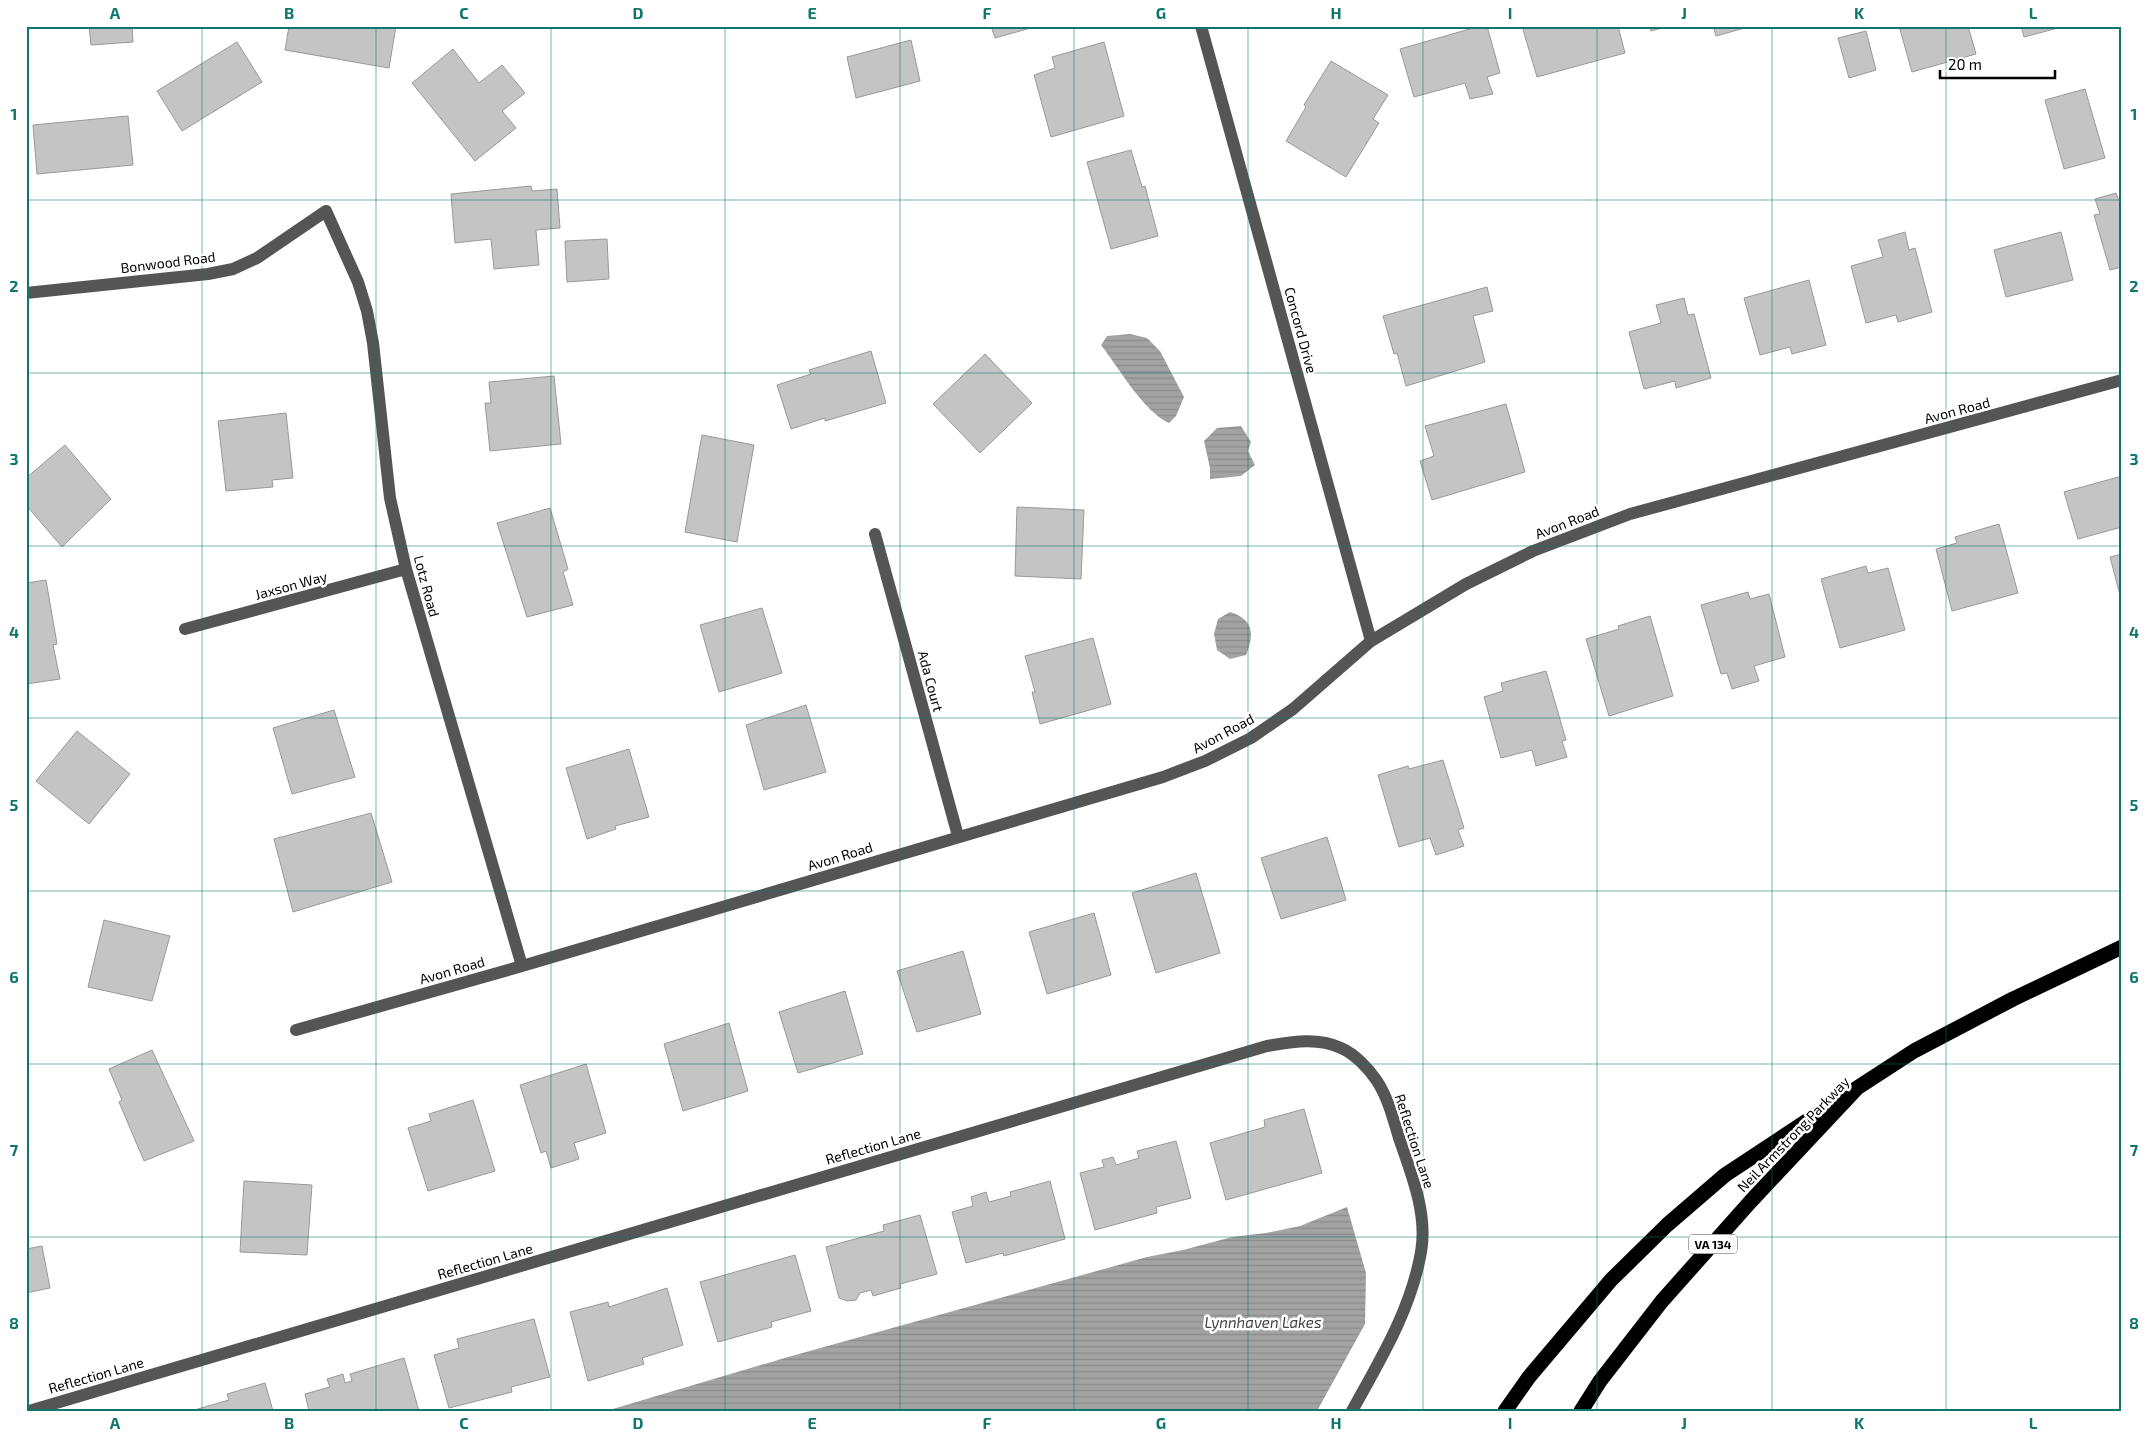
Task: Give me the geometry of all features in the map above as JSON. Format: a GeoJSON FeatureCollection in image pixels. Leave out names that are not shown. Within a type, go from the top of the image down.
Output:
{"type":"FeatureCollection","features":[{"type":"Feature","properties":{"kind":"highway","name":"Neil Armstrong Parkway"},"geometry":{"type":"LineString","coordinates":[[1581,1411],[1600,1381],[1662,1300],[1751,1201],[1857,1088],[1914,1051],[2013,999],[2122,947]]}},
{"type":"Feature","properties":{"kind":"highway"},"geometry":{"type":"LineString","coordinates":[[1505,1411],[1529,1377],[1611,1280],[1667,1225],[1725,1175],[1857,1088]]}},
{"type":"Feature","properties":{"kind":"street","name":"Concord Drive"},"geometry":{"type":"LineString","coordinates":[[1201,26],[1371,641]]}},
{"type":"Feature","properties":{"kind":"street","name":"Bonwood Road"},"geometry":{"type":"LineString","coordinates":[[26,292],[208,274],[233,269],[257,258],[326,211]]}},
{"type":"Feature","properties":{"kind":"street","name":"Lotz Road"},"geometry":{"type":"LineString","coordinates":[[326,211],[358,282],[367,311],[373,343],[390,498],[406,569],[522,966]]}},
{"type":"Feature","properties":{"kind":"street","name":"Avon Road"},"geometry":{"type":"LineString","coordinates":[[296,1030],[522,966],[1163,777],[1205,761],[1251,738],[1293,710],[1371,641],[1466,584],[1525,555],[1630,514],[2122,380]]}},
{"type":"Feature","properties":{"kind":"street","name":"Ada Court"},"geometry":{"type":"LineString","coordinates":[[875,534],[958,836]]}},
{"type":"Feature","properties":{"kind":"street","name":"Jaxson Way"},"geometry":{"type":"LineString","coordinates":[[185,629],[406,569]]}},
{"type":"Feature","properties":{"kind":"street","name":"Reflection Lane"},"geometry":{"type":"LineString","coordinates":[[29,1411],[1257,1049],[1291,1042],[1318,1041],[1342,1048],[1361,1062],[1376,1080],[1388,1102],[1420,1209],[1423,1234],[1417,1272],[1400,1321],[1352,1411]]}},
{"type":"Feature","properties":{"kind":"water"},"geometry":{"type":"Polygon","coordinates":[[[1130,334],[1147,338],[1160,351],[1184,397],[1176,416],[1169,423],[1159,417],[1141,399],[1101,345],[1107,336],[1130,334]]]}},
{"type":"Feature","properties":{"kind":"water"},"geometry":{"type":"Polygon","coordinates":[[[1241,426],[1251,442],[1248,451],[1255,465],[1241,476],[1210,479],[1210,468],[1204,441],[1217,428],[1241,426]]]}},
{"type":"Feature","properties":{"kind":"water"},"geometry":{"type":"Polygon","coordinates":[[[1230,612],[1238,615],[1248,623],[1251,640],[1246,655],[1230,659],[1217,650],[1214,634],[1218,619],[1230,612]]]}},
{"type":"Feature","properties":{"kind":"water","name":"Lynnhaven Lakes"},"geometry":{"type":"Polygon","coordinates":[[[1347,1207],[1366,1273],[1365,1324],[1317,1411],[606,1411],[788,1357],[1147,1257],[1232,1237],[1300,1226],[1347,1207]]]}},
{"type":"Feature","properties":{"kind":"building"},"geometry":{"type":"Polygon","coordinates":[[[89,26],[132,26],[133,42],[91,45],[89,26]]]}},
{"type":"Feature","properties":{"kind":"building"},"geometry":{"type":"Polygon","coordinates":[[[289,26],[396,26],[389,68],[285,50],[289,26]]]}},
{"type":"Feature","properties":{"kind":"building"},"geometry":{"type":"Polygon","coordinates":[[[991,26],[1038,26],[995,38],[991,26]]]}},
{"type":"Feature","properties":{"kind":"building"},"geometry":{"type":"Polygon","coordinates":[[[1480,26],[1487,26],[1500,73],[1487,77],[1493,94],[1470,99],[1465,83],[1414,97],[1400,49],[1480,26]]]}},
{"type":"Feature","properties":{"kind":"building"},"geometry":{"type":"Polygon","coordinates":[[[1522,26],[1618,26],[1625,53],[1537,77],[1522,26]]]}},
{"type":"Feature","properties":{"kind":"building"},"geometry":{"type":"Polygon","coordinates":[[[1649,26],[1669,26],[1651,31],[1649,26]]]}},
{"type":"Feature","properties":{"kind":"building"},"geometry":{"type":"Polygon","coordinates":[[[1713,26],[1748,26],[1748,27],[1716,36],[1713,26]]]}},
{"type":"Feature","properties":{"kind":"building"},"geometry":{"type":"Polygon","coordinates":[[[1899,26],[1968,26],[1976,54],[1912,72],[1899,26]]]}},
{"type":"Feature","properties":{"kind":"building"},"geometry":{"type":"Polygon","coordinates":[[[2021,26],[2058,26],[2058,28],[2024,37],[2021,26]]]}},
{"type":"Feature","properties":{"kind":"building"},"geometry":{"type":"Polygon","coordinates":[[[1866,31],[1876,70],[1849,78],[1838,38],[1866,31]]]}},
{"type":"Feature","properties":{"kind":"building"},"geometry":{"type":"Polygon","coordinates":[[[911,40],[920,81],[856,98],[847,57],[911,40]]]}},
{"type":"Feature","properties":{"kind":"building"},"geometry":{"type":"Polygon","coordinates":[[[237,42],[262,82],[182,131],[157,91],[237,42]]]}},
{"type":"Feature","properties":{"kind":"building"},"geometry":{"type":"Polygon","coordinates":[[[1104,42],[1124,116],[1051,137],[1034,75],[1055,68],[1052,57],[1104,42]]]}},
{"type":"Feature","properties":{"kind":"building"},"geometry":{"type":"Polygon","coordinates":[[[453,49],[479,83],[502,65],[525,93],[502,111],[516,128],[475,161],[412,83],[453,49]]]}},
{"type":"Feature","properties":{"kind":"building"},"geometry":{"type":"Polygon","coordinates":[[[1331,61],[1388,95],[1373,119],[1379,123],[1346,177],[1286,141],[1306,107],[1304,105],[1331,61]]]}},
{"type":"Feature","properties":{"kind":"building"},"geometry":{"type":"Polygon","coordinates":[[[2085,89],[2105,158],[2064,169],[2045,100],[2085,89]]]}},
{"type":"Feature","properties":{"kind":"building"},"geometry":{"type":"Polygon","coordinates":[[[128,116],[133,165],[37,174],[33,125],[128,116]]]}},
{"type":"Feature","properties":{"kind":"building"},"geometry":{"type":"Polygon","coordinates":[[[1131,150],[1142,187],[1145,186],[1158,236],[1111,249],[1087,162],[1131,150]]]}},
{"type":"Feature","properties":{"kind":"building"},"geometry":{"type":"Polygon","coordinates":[[[531,186],[532,191],[557,189],[560,228],[536,230],[539,265],[494,269],[491,239],[455,243],[451,194],[531,186]]]}},
{"type":"Feature","properties":{"kind":"building"},"geometry":{"type":"Polygon","coordinates":[[[2116,193],[2122,208],[2122,267],[2110,270],[2094,215],[2100,214],[2095,199],[2116,193]]]}},
{"type":"Feature","properties":{"kind":"building"},"geometry":{"type":"Polygon","coordinates":[[[1905,232],[1909,250],[1915,248],[1932,312],[1898,322],[1896,315],[1866,323],[1851,266],[1883,257],[1878,240],[1905,232]]]}},
{"type":"Feature","properties":{"kind":"building"},"geometry":{"type":"Polygon","coordinates":[[[2061,232],[2073,280],[2006,297],[1994,250],[2061,232]]]}},
{"type":"Feature","properties":{"kind":"building"},"geometry":{"type":"Polygon","coordinates":[[[607,239],[609,279],[567,282],[565,241],[607,239]]]}},
{"type":"Feature","properties":{"kind":"building"},"geometry":{"type":"Polygon","coordinates":[[[1809,280],[1826,345],[1792,354],[1790,347],[1760,355],[1744,298],[1809,280]]]}},
{"type":"Feature","properties":{"kind":"building"},"geometry":{"type":"Polygon","coordinates":[[[1487,287],[1493,311],[1473,316],[1485,362],[1406,386],[1397,353],[1394,354],[1383,316],[1487,287]]]}},
{"type":"Feature","properties":{"kind":"building"},"geometry":{"type":"Polygon","coordinates":[[[1684,298],[1688,315],[1694,314],[1711,378],[1676,388],[1675,381],[1644,389],[1629,332],[1661,323],[1656,305],[1684,298]]]}},
{"type":"Feature","properties":{"kind":"building"},"geometry":{"type":"Polygon","coordinates":[[[871,351],[886,403],[825,421],[825,418],[791,429],[777,385],[811,374],[809,370],[871,351]]]}},
{"type":"Feature","properties":{"kind":"building"},"geometry":{"type":"Polygon","coordinates":[[[985,354],[1032,403],[980,453],[933,404],[985,354]]]}},
{"type":"Feature","properties":{"kind":"building"},"geometry":{"type":"Polygon","coordinates":[[[554,376],[561,444],[490,451],[485,403],[491,403],[489,382],[554,376]]]}},
{"type":"Feature","properties":{"kind":"building"},"geometry":{"type":"Polygon","coordinates":[[[1506,404],[1525,472],[1432,500],[1420,461],[1434,456],[1425,426],[1506,404]]]}},
{"type":"Feature","properties":{"kind":"building"},"geometry":{"type":"Polygon","coordinates":[[[286,413],[293,478],[272,480],[273,487],[226,491],[218,421],[286,413]]]}},
{"type":"Feature","properties":{"kind":"building"},"geometry":{"type":"Polygon","coordinates":[[[702,435],[754,445],[737,542],[685,532],[702,435]]]}},
{"type":"Feature","properties":{"kind":"building"},"geometry":{"type":"Polygon","coordinates":[[[65,445],[111,499],[62,547],[26,505],[26,478],[65,445]]]}},
{"type":"Feature","properties":{"kind":"building"},"geometry":{"type":"Polygon","coordinates":[[[2122,476],[2122,527],[2078,539],[2064,492],[2122,476]]]}},
{"type":"Feature","properties":{"kind":"building"},"geometry":{"type":"Polygon","coordinates":[[[1017,507],[1084,510],[1081,579],[1015,576],[1017,507]]]}},
{"type":"Feature","properties":{"kind":"building"},"geometry":{"type":"Polygon","coordinates":[[[550,508],[568,569],[563,572],[573,605],[527,617],[497,523],[550,508]]]}},
{"type":"Feature","properties":{"kind":"building"},"geometry":{"type":"Polygon","coordinates":[[[1999,524],[2018,593],[1952,611],[1936,549],[1957,543],[1955,537],[1999,524]]]}},
{"type":"Feature","properties":{"kind":"building"},"geometry":{"type":"Polygon","coordinates":[[[2122,554],[2122,595],[2120,595],[2110,557],[2122,554]]]}},
{"type":"Feature","properties":{"kind":"building"},"geometry":{"type":"Polygon","coordinates":[[[1866,566],[1868,573],[1888,568],[1905,630],[1840,648],[1821,579],[1866,566]]]}},
{"type":"Feature","properties":{"kind":"building"},"geometry":{"type":"Polygon","coordinates":[[[46,580],[57,644],[53,645],[60,679],[26,684],[26,583],[46,580]]]}},
{"type":"Feature","properties":{"kind":"building"},"geometry":{"type":"Polygon","coordinates":[[[1748,592],[1750,599],[1769,594],[1785,657],[1754,666],[1759,681],[1732,689],[1727,673],[1721,674],[1701,605],[1748,592]]]}},
{"type":"Feature","properties":{"kind":"building"},"geometry":{"type":"Polygon","coordinates":[[[762,608],[782,673],[719,692],[700,625],[762,608]]]}},
{"type":"Feature","properties":{"kind":"building"},"geometry":{"type":"Polygon","coordinates":[[[1650,616],[1673,696],[1609,716],[1586,639],[1619,629],[1618,626],[1650,616]]]}},
{"type":"Feature","properties":{"kind":"building"},"geometry":{"type":"Polygon","coordinates":[[[1093,638],[1111,704],[1040,724],[1032,692],[1035,692],[1025,656],[1093,638]]]}},
{"type":"Feature","properties":{"kind":"building"},"geometry":{"type":"Polygon","coordinates":[[[1546,671],[1566,740],[1562,741],[1567,757],[1536,766],[1532,750],[1501,758],[1484,697],[1503,691],[1501,683],[1546,671]]]}},
{"type":"Feature","properties":{"kind":"building"},"geometry":{"type":"Polygon","coordinates":[[[806,705],[826,772],[764,790],[746,725],[806,705]]]}},
{"type":"Feature","properties":{"kind":"building"},"geometry":{"type":"Polygon","coordinates":[[[334,710],[355,777],[292,794],[273,728],[334,710]]]}},
{"type":"Feature","properties":{"kind":"building"},"geometry":{"type":"Polygon","coordinates":[[[77,731],[130,774],[89,824],[36,781],[77,731]]]}},
{"type":"Feature","properties":{"kind":"building"},"geometry":{"type":"Polygon","coordinates":[[[629,749],[649,817],[615,826],[616,829],[587,839],[566,768],[629,749]]]}},
{"type":"Feature","properties":{"kind":"building"},"geometry":{"type":"Polygon","coordinates":[[[1443,760],[1464,828],[1458,830],[1464,846],[1436,855],[1430,838],[1399,847],[1378,775],[1408,766],[1409,769],[1443,760]]]}},
{"type":"Feature","properties":{"kind":"building"},"geometry":{"type":"Polygon","coordinates":[[[371,813],[392,882],[293,912],[274,839],[371,813]]]}},
{"type":"Feature","properties":{"kind":"building"},"geometry":{"type":"Polygon","coordinates":[[[1327,837],[1346,900],[1281,919],[1261,858],[1327,837]]]}},
{"type":"Feature","properties":{"kind":"building"},"geometry":{"type":"Polygon","coordinates":[[[1196,873],[1220,953],[1156,973],[1132,893],[1196,873]]]}},
{"type":"Feature","properties":{"kind":"building"},"geometry":{"type":"Polygon","coordinates":[[[1094,913],[1111,975],[1047,994],[1029,932],[1094,913]]]}},
{"type":"Feature","properties":{"kind":"building"},"geometry":{"type":"Polygon","coordinates":[[[104,920],[170,936],[152,1001],[88,987],[104,920]]]}},
{"type":"Feature","properties":{"kind":"building"},"geometry":{"type":"Polygon","coordinates":[[[963,951],[981,1014],[917,1032],[897,971],[963,951]]]}},
{"type":"Feature","properties":{"kind":"building"},"geometry":{"type":"Polygon","coordinates":[[[845,991],[863,1054],[798,1073],[779,1012],[845,991]]]}},
{"type":"Feature","properties":{"kind":"building"},"geometry":{"type":"Polygon","coordinates":[[[729,1023],[748,1091],[683,1111],[664,1044],[729,1023]]]}},
{"type":"Feature","properties":{"kind":"building"},"geometry":{"type":"Polygon","coordinates":[[[152,1050],[194,1141],[144,1161],[119,1102],[122,1100],[109,1069],[152,1050]]]}},
{"type":"Feature","properties":{"kind":"building"},"geometry":{"type":"Polygon","coordinates":[[[586,1064],[606,1133],[574,1143],[579,1159],[551,1168],[546,1151],[541,1153],[520,1085],[586,1064]]]}},
{"type":"Feature","properties":{"kind":"building"},"geometry":{"type":"Polygon","coordinates":[[[473,1100],[495,1171],[428,1191],[408,1128],[431,1121],[429,1114],[473,1100]]]}},
{"type":"Feature","properties":{"kind":"building"},"geometry":{"type":"Polygon","coordinates":[[[1304,1109],[1322,1173],[1226,1200],[1210,1143],[1265,1127],[1264,1120],[1304,1109]]]}},
{"type":"Feature","properties":{"kind":"building"},"geometry":{"type":"Polygon","coordinates":[[[1176,1141],[1191,1198],[1156,1207],[1157,1213],[1095,1230],[1080,1173],[1104,1167],[1102,1160],[1113,1157],[1116,1165],[1139,1158],[1137,1151],[1176,1141]]]}},
{"type":"Feature","properties":{"kind":"building"},"geometry":{"type":"Polygon","coordinates":[[[244,1181],[312,1185],[307,1255],[240,1252],[244,1181]]]}},
{"type":"Feature","properties":{"kind":"building"},"geometry":{"type":"Polygon","coordinates":[[[1050,1181],[1065,1239],[1004,1256],[1003,1253],[966,1263],[952,1212],[973,1206],[971,1197],[986,1192],[989,1202],[1011,1196],[1010,1192],[1050,1181]]]}},
{"type":"Feature","properties":{"kind":"building"},"geometry":{"type":"Polygon","coordinates":[[[920,1215],[937,1274],[900,1284],[901,1288],[873,1296],[871,1290],[860,1293],[856,1300],[847,1301],[839,1298],[826,1247],[884,1231],[883,1225],[920,1215]]]}},
{"type":"Feature","properties":{"kind":"building"},"geometry":{"type":"Polygon","coordinates":[[[42,1246],[50,1288],[26,1293],[26,1249],[42,1246]]]}},
{"type":"Feature","properties":{"kind":"building"},"geometry":{"type":"Polygon","coordinates":[[[795,1255],[811,1311],[771,1322],[772,1327],[718,1342],[700,1282],[795,1255]]]}},
{"type":"Feature","properties":{"kind":"building"},"geometry":{"type":"Polygon","coordinates":[[[667,1288],[683,1345],[642,1358],[644,1364],[588,1381],[570,1312],[608,1302],[609,1307],[667,1288]]]}},
{"type":"Feature","properties":{"kind":"building"},"geometry":{"type":"Polygon","coordinates":[[[534,1319],[550,1377],[511,1387],[512,1392],[449,1408],[434,1355],[459,1348],[457,1339],[534,1319]]]}},
{"type":"Feature","properties":{"kind":"building"},"geometry":{"type":"Polygon","coordinates":[[[404,1358],[419,1411],[309,1411],[305,1394],[330,1387],[327,1379],[343,1374],[345,1383],[352,1381],[350,1374],[404,1358]]]}},
{"type":"Feature","properties":{"kind":"building"},"geometry":{"type":"Polygon","coordinates":[[[265,1383],[273,1411],[191,1411],[229,1400],[227,1394],[265,1383]]]}}]}
